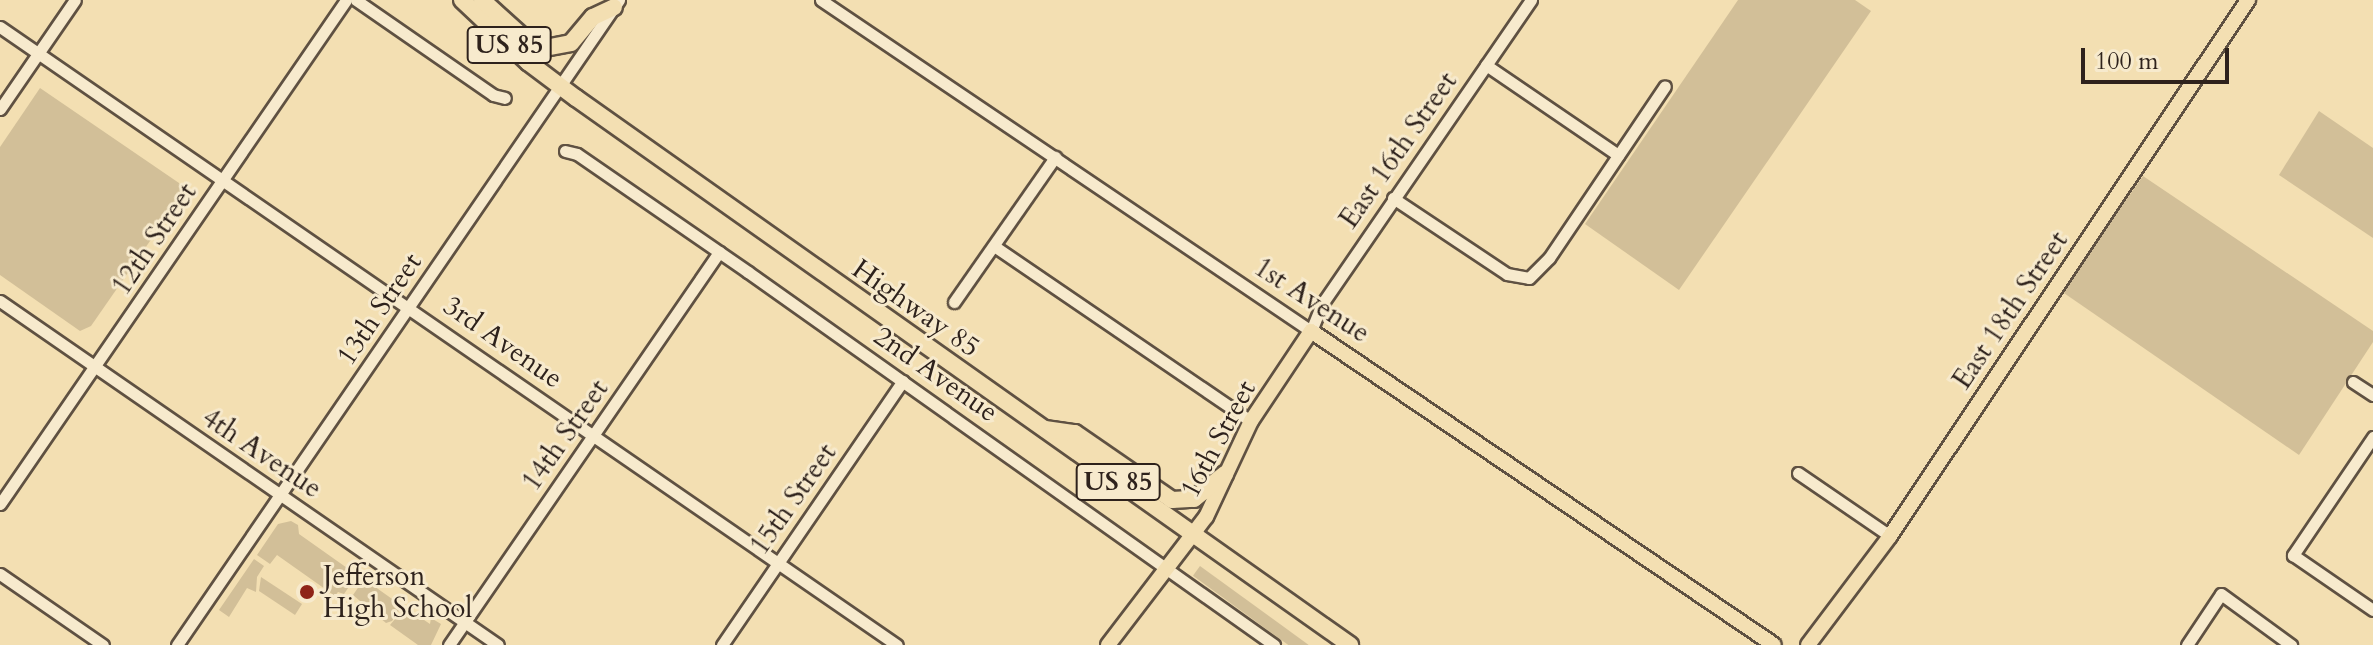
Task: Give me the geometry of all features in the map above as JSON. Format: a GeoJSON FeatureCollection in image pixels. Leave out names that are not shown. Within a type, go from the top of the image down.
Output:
{"type":"FeatureCollection","features":[{"type":"Feature","properties":{"kind":"highway","name":"Highway 85"},"geometry":{"type":"LineString","coordinates":[[462,0],[560,86],[1350,645]]}},
{"type":"Feature","properties":{"kind":"highway"},"geometry":{"type":"LineString","coordinates":[[482,0],[522,36],[545,48],[571,43],[593,17],[617,4]]}},
{"type":"Feature","properties":{"kind":"highway"},"geometry":{"type":"LineString","coordinates":[[1044,429],[1075,433],[1172,500],[1194,499],[1225,474]]}},
{"type":"Feature","properties":{"kind":"main road","name":"East 18th Street"},"geometry":{"type":"LineString","coordinates":[[1808,645],[1890,536],[2248,0]]}},
{"type":"Feature","properties":{"kind":"main road","name":"16th Street"},"geometry":{"type":"LineString","coordinates":[[1108,645],[1194,535],[1209,511],[1251,421],[1311,331]]}},
{"type":"Feature","properties":{"kind":"main road","name":"1st Avenue"},"geometry":{"type":"LineString","coordinates":[[1311,331],[1774,645]]}},
{"type":"Feature","properties":{"kind":"street"},"geometry":{"type":"LineString","coordinates":[[0,109],[75,0]]}},
{"type":"Feature","properties":{"kind":"street","name":"12th Street"},"geometry":{"type":"LineString","coordinates":[[0,504],[346,0]]}},
{"type":"Feature","properties":{"kind":"street"},"geometry":{"type":"LineString","coordinates":[[356,0],[493,95],[505,98]]}},
{"type":"Feature","properties":{"kind":"street","name":"1st Avenue"},"geometry":{"type":"LineString","coordinates":[[821,0],[1311,331]]}},
{"type":"Feature","properties":{"kind":"street","name":"East 16th Street"},"geometry":{"type":"LineString","coordinates":[[1311,331],[1322,304],[1531,0]]}},
{"type":"Feature","properties":{"kind":"street","name":"13th Street"},"geometry":{"type":"LineString","coordinates":[[177,645],[617,4]]}},
{"type":"Feature","properties":{"kind":"street","name":"3rd Avenue"},"geometry":{"type":"LineString","coordinates":[[0,27],[224,178],[897,645]]}},
{"type":"Feature","properties":{"kind":"street"},"geometry":{"type":"LineString","coordinates":[[1486,65],[1618,155]]}},
{"type":"Feature","properties":{"kind":"street"},"geometry":{"type":"LineString","coordinates":[[1393,198],[1507,274],[1529,278],[1541,269],[1665,86]]}},
{"type":"Feature","properties":{"kind":"street","name":"2nd Avenue"},"geometry":{"type":"LineString","coordinates":[[565,151],[577,154],[719,252],[1274,645]]}},
{"type":"Feature","properties":{"kind":"street"},"geometry":{"type":"LineString","coordinates":[[954,302],[1055,157]]}},
{"type":"Feature","properties":{"kind":"street"},"geometry":{"type":"LineString","coordinates":[[994,246],[1251,421]]}},
{"type":"Feature","properties":{"kind":"street","name":"14th Street"},"geometry":{"type":"LineString","coordinates":[[449,645],[719,252]]}},
{"type":"Feature","properties":{"kind":"street","name":"4th Avenue"},"geometry":{"type":"LineString","coordinates":[[0,301],[498,645]]}},
{"type":"Feature","properties":{"kind":"street","name":"15th Street"},"geometry":{"type":"LineString","coordinates":[[722,645],[903,381]]}},
{"type":"Feature","properties":{"kind":"street"},"geometry":{"type":"LineString","coordinates":[[2353,382],[2373,395]]}},
{"type":"Feature","properties":{"kind":"street"},"geometry":{"type":"LineString","coordinates":[[2373,437],[2293,555],[2373,610]]}},
{"type":"Feature","properties":{"kind":"street"},"geometry":{"type":"LineString","coordinates":[[1798,473],[1890,536]]}},
{"type":"Feature","properties":{"kind":"street"},"geometry":{"type":"LineString","coordinates":[[0,574],[103,645]]}},
{"type":"Feature","properties":{"kind":"street"},"geometry":{"type":"LineString","coordinates":[[2187,645],[2221,594],[2291,645]]}},
{"type":"Feature","properties":{"kind":"shaded area"},"geometry":{"type":"Polygon","coordinates":[[[1738,0],[1855,0],[1871,11],[1679,290],[1585,224],[1738,0]]]}},
{"type":"Feature","properties":{"kind":"shaded area"},"geometry":{"type":"Polygon","coordinates":[[[40,88],[179,183],[184,192],[91,326],[80,331],[0,275],[0,147],[40,88]]]}},
{"type":"Feature","properties":{"kind":"shaded area"},"geometry":{"type":"Polygon","coordinates":[[[2319,111],[2373,148],[2373,238],[2279,175],[2319,111]]]}},
{"type":"Feature","properties":{"kind":"shaded area"},"geometry":{"type":"Polygon","coordinates":[[[2143,176],[2373,331],[2373,342],[2299,455],[2061,291],[2143,176]]]}},
{"type":"Feature","properties":{"kind":"shaded area"},"geometry":{"type":"Polygon","coordinates":[[[291,521],[298,525],[299,534],[357,575],[344,594],[338,592],[335,596],[277,555],[270,564],[257,555],[278,524],[291,521]]]}},
{"type":"Feature","properties":{"kind":"shaded area"},"geometry":{"type":"Polygon","coordinates":[[[254,559],[264,566],[257,577],[256,592],[247,588],[229,617],[219,610],[254,559]]]}},
{"type":"Feature","properties":{"kind":"shaded area"},"geometry":{"type":"Polygon","coordinates":[[[1200,566],[1309,645],[1288,645],[1193,576],[1200,566]]]}},
{"type":"Feature","properties":{"kind":"shaded area"},"geometry":{"type":"Polygon","coordinates":[[[261,577],[302,604],[295,615],[259,591],[261,577]]]}},
{"type":"Feature","properties":{"kind":"shaded area"},"geometry":{"type":"Polygon","coordinates":[[[364,579],[402,606],[392,621],[386,623],[353,595],[364,579]]]}},
{"type":"Feature","properties":{"kind":"shaded area"},"geometry":{"type":"Polygon","coordinates":[[[405,607],[430,624],[431,618],[441,624],[431,645],[418,645],[390,625],[405,607]]]}},
{"type":"Feature","properties":{"kind":"place","name":"Jefferson High School"},"geometry":{"type":"Point","coordinates":[307,592]}}]}
